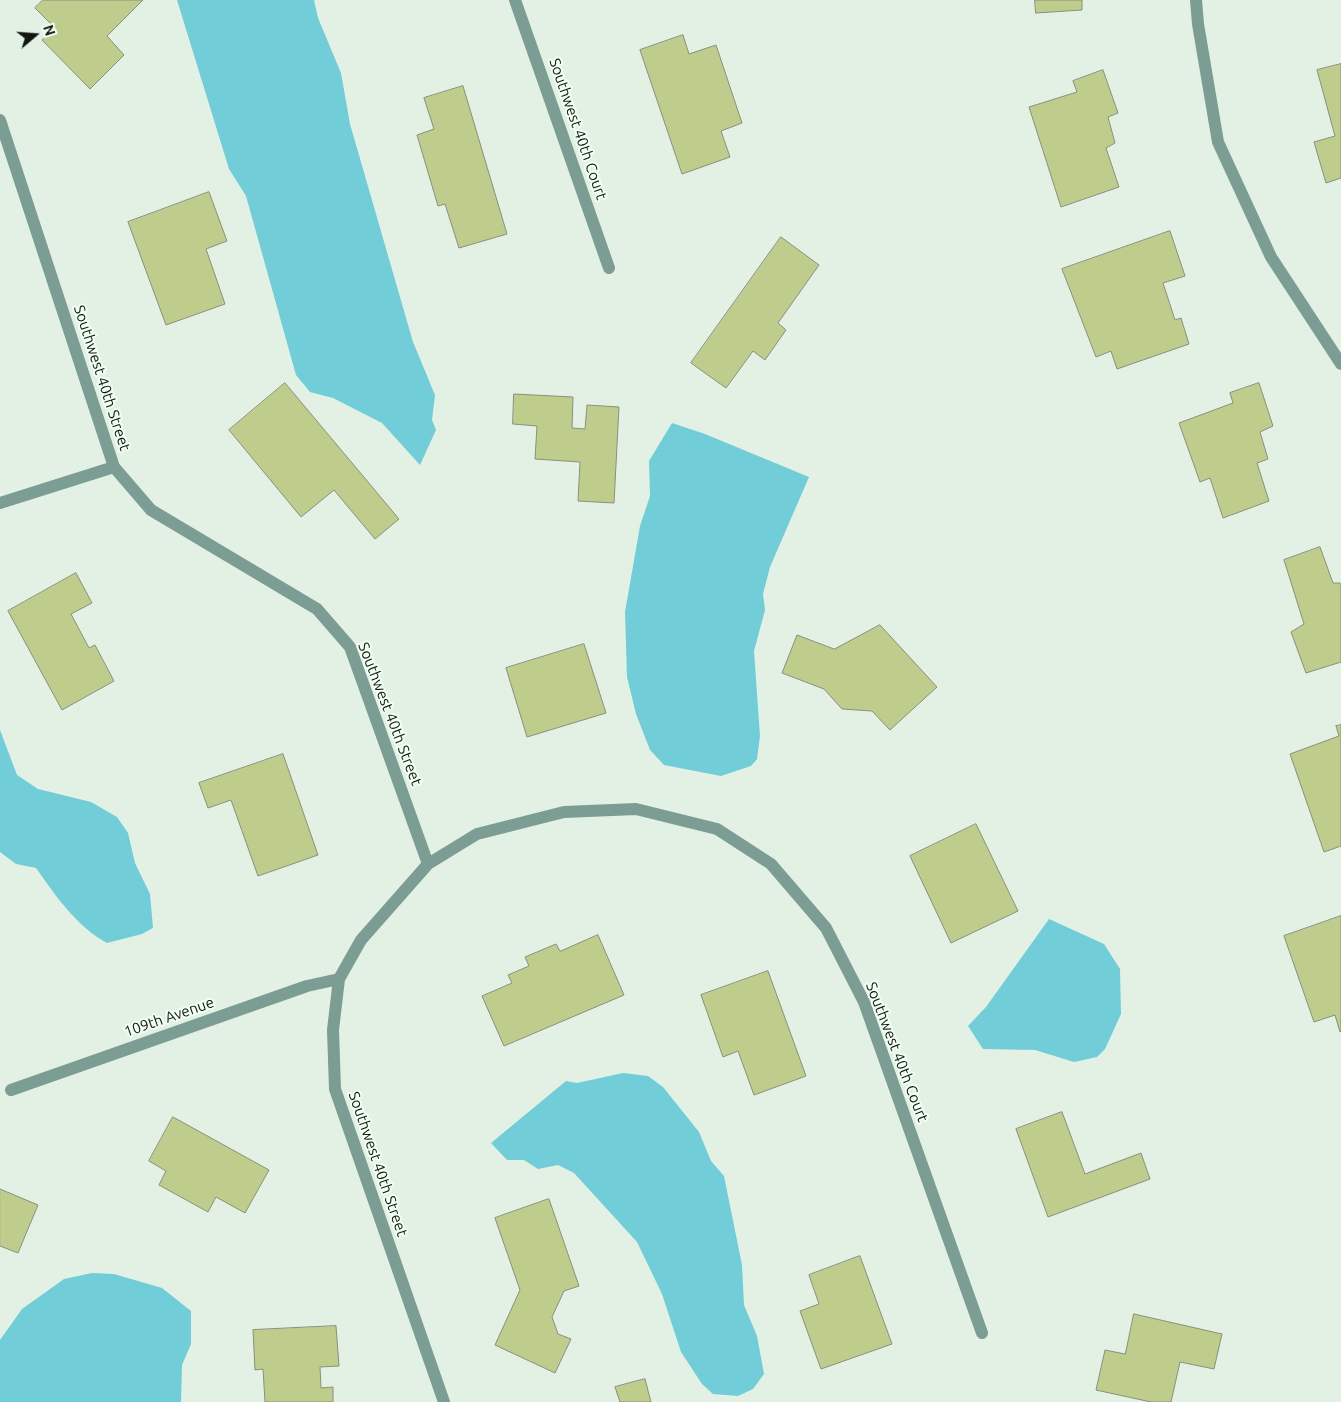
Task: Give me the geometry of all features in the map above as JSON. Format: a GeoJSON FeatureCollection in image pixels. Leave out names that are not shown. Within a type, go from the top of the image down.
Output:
{"type":"FeatureCollection","features":[{"type":"Feature","properties":{"kind":"street","name":"Southwest 40th Court"},"geometry":{"type":"LineString","coordinates":[[516,0],[609,268]]}},
{"type":"Feature","properties":{"kind":"street"},"geometry":{"type":"LineString","coordinates":[[1196,0],[1218,142],[1271,257],[1341,364]]}},
{"type":"Feature","properties":{"kind":"street","name":"Southwest 40th Street"},"geometry":{"type":"LineString","coordinates":[[0,120],[114,467],[151,510],[317,609],[350,647],[428,864],[361,940],[340,979],[333,1030],[335,1089],[444,1402]]}},
{"type":"Feature","properties":{"kind":"street"},"geometry":{"type":"LineString","coordinates":[[0,503],[114,467]]}},
{"type":"Feature","properties":{"kind":"street","name":"Southwest 40th Court"},"geometry":{"type":"LineString","coordinates":[[428,864],[477,834],[564,812],[636,809],[717,829],[771,864],[826,928],[864,1002],[982,1333]]}},
{"type":"Feature","properties":{"kind":"street","name":"109th Avenue"},"geometry":{"type":"LineString","coordinates":[[12,1090],[307,986],[340,979]]}},
{"type":"Feature","properties":{"kind":"water"},"geometry":{"type":"Polygon","coordinates":[[[177,0],[314,0],[318,18],[341,73],[350,124],[413,342],[435,395],[432,420],[436,430],[420,465],[382,423],[333,398],[310,392],[296,375],[246,196],[229,169],[177,0]]]}},
{"type":"Feature","properties":{"kind":"water"},"geometry":{"type":"Polygon","coordinates":[[[672,423],[705,434],[809,477],[770,567],[763,594],[765,610],[754,651],[760,736],[757,759],[751,766],[721,776],[664,765],[650,750],[636,714],[627,677],[625,612],[640,526],[650,496],[649,461],[672,423]]]}},
{"type":"Feature","properties":{"kind":"water"},"geometry":{"type":"Polygon","coordinates":[[[0,730],[17,775],[38,789],[91,802],[117,817],[128,833],[135,863],[150,894],[153,928],[142,934],[107,943],[76,919],[36,868],[16,864],[0,852],[0,730]]]}},
{"type":"Feature","properties":{"kind":"water"},"geometry":{"type":"Polygon","coordinates":[[[1049,919],[1104,944],[1120,969],[1121,1014],[1105,1049],[1097,1057],[1074,1062],[1035,1050],[983,1049],[968,1026],[986,1007],[1049,919]]]}},
{"type":"Feature","properties":{"kind":"water"},"geometry":{"type":"Polygon","coordinates":[[[623,1073],[648,1076],[663,1087],[699,1132],[711,1161],[724,1176],[742,1265],[744,1305],[757,1336],[764,1374],[753,1389],[738,1396],[713,1394],[702,1384],[681,1352],[662,1294],[637,1242],[574,1173],[558,1165],[538,1169],[524,1160],[507,1160],[491,1143],[566,1081],[577,1083],[623,1073]]]}},
{"type":"Feature","properties":{"kind":"water"},"geometry":{"type":"Polygon","coordinates":[[[92,1273],[114,1274],[162,1288],[191,1311],[191,1344],[182,1365],[181,1402],[0,1402],[0,1340],[22,1309],[64,1279],[92,1273]]]}},
{"type":"Feature","properties":{"kind":"building"},"geometry":{"type":"Polygon","coordinates":[[[43,0],[143,0],[107,36],[124,55],[90,89],[42,40],[54,27],[35,8],[43,0]]]}},
{"type":"Feature","properties":{"kind":"building"},"geometry":{"type":"Polygon","coordinates":[[[1035,0],[1082,0],[1082,10],[1036,13],[1035,0]]]}},
{"type":"Feature","properties":{"kind":"building"},"geometry":{"type":"Polygon","coordinates":[[[683,35],[689,54],[716,45],[742,123],[721,131],[730,157],[682,174],[640,50],[683,35]]]}},
{"type":"Feature","properties":{"kind":"building"},"geometry":{"type":"Polygon","coordinates":[[[1341,64],[1341,178],[1326,183],[1314,142],[1335,136],[1317,70],[1341,64]]]}},
{"type":"Feature","properties":{"kind":"building"},"geometry":{"type":"Polygon","coordinates":[[[1103,70],[1118,113],[1108,117],[1115,143],[1106,148],[1119,187],[1061,207],[1029,107],[1077,92],[1073,81],[1103,70]]]}},
{"type":"Feature","properties":{"kind":"building"},"geometry":{"type":"Polygon","coordinates":[[[463,86],[507,234],[459,248],[445,204],[438,206],[417,135],[434,129],[424,98],[463,86]]]}},
{"type":"Feature","properties":{"kind":"building"},"geometry":{"type":"Polygon","coordinates":[[[209,192],[227,241],[206,249],[225,304],[166,325],[128,222],[209,192]]]}},
{"type":"Feature","properties":{"kind":"building"},"geometry":{"type":"Polygon","coordinates":[[[1170,231],[1185,276],[1163,283],[1175,320],[1181,318],[1189,344],[1117,369],[1111,351],[1096,357],[1062,269],[1170,231]]]}},
{"type":"Feature","properties":{"kind":"building"},"geometry":{"type":"Polygon","coordinates":[[[781,237],[819,265],[778,323],[786,330],[765,360],[753,351],[726,388],[691,363],[781,237]]]}},
{"type":"Feature","properties":{"kind":"building"},"geometry":{"type":"Polygon","coordinates":[[[285,383],[399,519],[375,539],[334,490],[301,517],[229,430],[285,383]]]}},
{"type":"Feature","properties":{"kind":"building"},"geometry":{"type":"Polygon","coordinates":[[[1259,383],[1273,426],[1260,432],[1268,459],[1257,463],[1269,501],[1223,518],[1210,478],[1200,482],[1179,423],[1233,403],[1230,393],[1259,383]]]}},
{"type":"Feature","properties":{"kind":"building"},"geometry":{"type":"Polygon","coordinates":[[[514,394],[573,397],[572,428],[585,429],[587,405],[619,407],[614,503],[578,501],[580,462],[535,459],[537,426],[513,424],[514,394]]]}},
{"type":"Feature","properties":{"kind":"building"},"geometry":{"type":"Polygon","coordinates":[[[1320,547],[1333,583],[1340,583],[1341,585],[1341,662],[1306,673],[1291,632],[1304,624],[1284,560],[1320,547]]]}},
{"type":"Feature","properties":{"kind":"building"},"geometry":{"type":"Polygon","coordinates":[[[76,573],[92,603],[71,614],[89,648],[95,645],[114,681],[62,710],[8,611],[76,573]]]}},
{"type":"Feature","properties":{"kind":"building"},"geometry":{"type":"Polygon","coordinates":[[[880,625],[937,687],[890,730],[872,711],[842,709],[824,689],[782,673],[797,635],[834,649],[880,625]]]}},
{"type":"Feature","properties":{"kind":"building"},"geometry":{"type":"Polygon","coordinates":[[[584,644],[606,713],[527,737],[506,668],[584,644]]]}},
{"type":"Feature","properties":{"kind":"building"},"geometry":{"type":"Polygon","coordinates":[[[1341,725],[1341,846],[1324,852],[1290,754],[1339,736],[1336,726],[1341,725]]]}},
{"type":"Feature","properties":{"kind":"building"},"geometry":{"type":"Polygon","coordinates":[[[283,754],[318,855],[258,876],[231,800],[208,808],[199,783],[283,754]]]}},
{"type":"Feature","properties":{"kind":"building"},"geometry":{"type":"Polygon","coordinates":[[[976,824],[1018,911],[951,943],[910,856],[976,824]]]}},
{"type":"Feature","properties":{"kind":"building"},"geometry":{"type":"Polygon","coordinates":[[[1341,916],[1340,1032],[1335,1015],[1314,1022],[1284,936],[1341,916]]]}},
{"type":"Feature","properties":{"kind":"building"},"geometry":{"type":"Polygon","coordinates":[[[598,935],[624,995],[504,1046],[482,996],[512,983],[508,975],[529,966],[525,957],[556,944],[560,951],[598,935]]]}},
{"type":"Feature","properties":{"kind":"building"},"geometry":{"type":"Polygon","coordinates":[[[768,971],[806,1076],[754,1095],[738,1051],[723,1057],[701,995],[768,971]]]}},
{"type":"Feature","properties":{"kind":"building"},"geometry":{"type":"Polygon","coordinates":[[[1062,1112],[1085,1174],[1141,1153],[1150,1179],[1048,1217],[1016,1129],[1062,1112]]]}},
{"type":"Feature","properties":{"kind":"building"},"geometry":{"type":"Polygon","coordinates":[[[173,1117],[269,1170],[245,1213],[216,1197],[208,1212],[159,1185],[166,1171],[149,1161],[173,1117]]]}},
{"type":"Feature","properties":{"kind":"building"},"geometry":{"type":"Polygon","coordinates":[[[0,1189],[38,1205],[18,1253],[0,1246],[0,1189]]]}},
{"type":"Feature","properties":{"kind":"building"},"geometry":{"type":"Polygon","coordinates":[[[549,1199],[579,1286],[564,1291],[552,1317],[558,1334],[571,1339],[555,1373],[495,1345],[520,1290],[495,1218],[549,1199]]]}},
{"type":"Feature","properties":{"kind":"building"},"geometry":{"type":"Polygon","coordinates":[[[860,1256],[892,1344],[821,1369],[800,1311],[819,1304],[809,1275],[860,1256]]]}},
{"type":"Feature","properties":{"kind":"building"},"geometry":{"type":"Polygon","coordinates":[[[1134,1314],[1222,1334],[1214,1369],[1180,1362],[1171,1402],[1151,1402],[1096,1390],[1105,1350],[1125,1354],[1134,1314]]]}},
{"type":"Feature","properties":{"kind":"building"},"geometry":{"type":"Polygon","coordinates":[[[336,1326],[339,1366],[320,1367],[321,1388],[333,1387],[333,1402],[265,1402],[263,1369],[255,1370],[253,1330],[336,1326]]]}},
{"type":"Feature","properties":{"kind":"building"},"geometry":{"type":"Polygon","coordinates":[[[645,1379],[651,1402],[620,1402],[615,1387],[645,1379]]]}}]}
